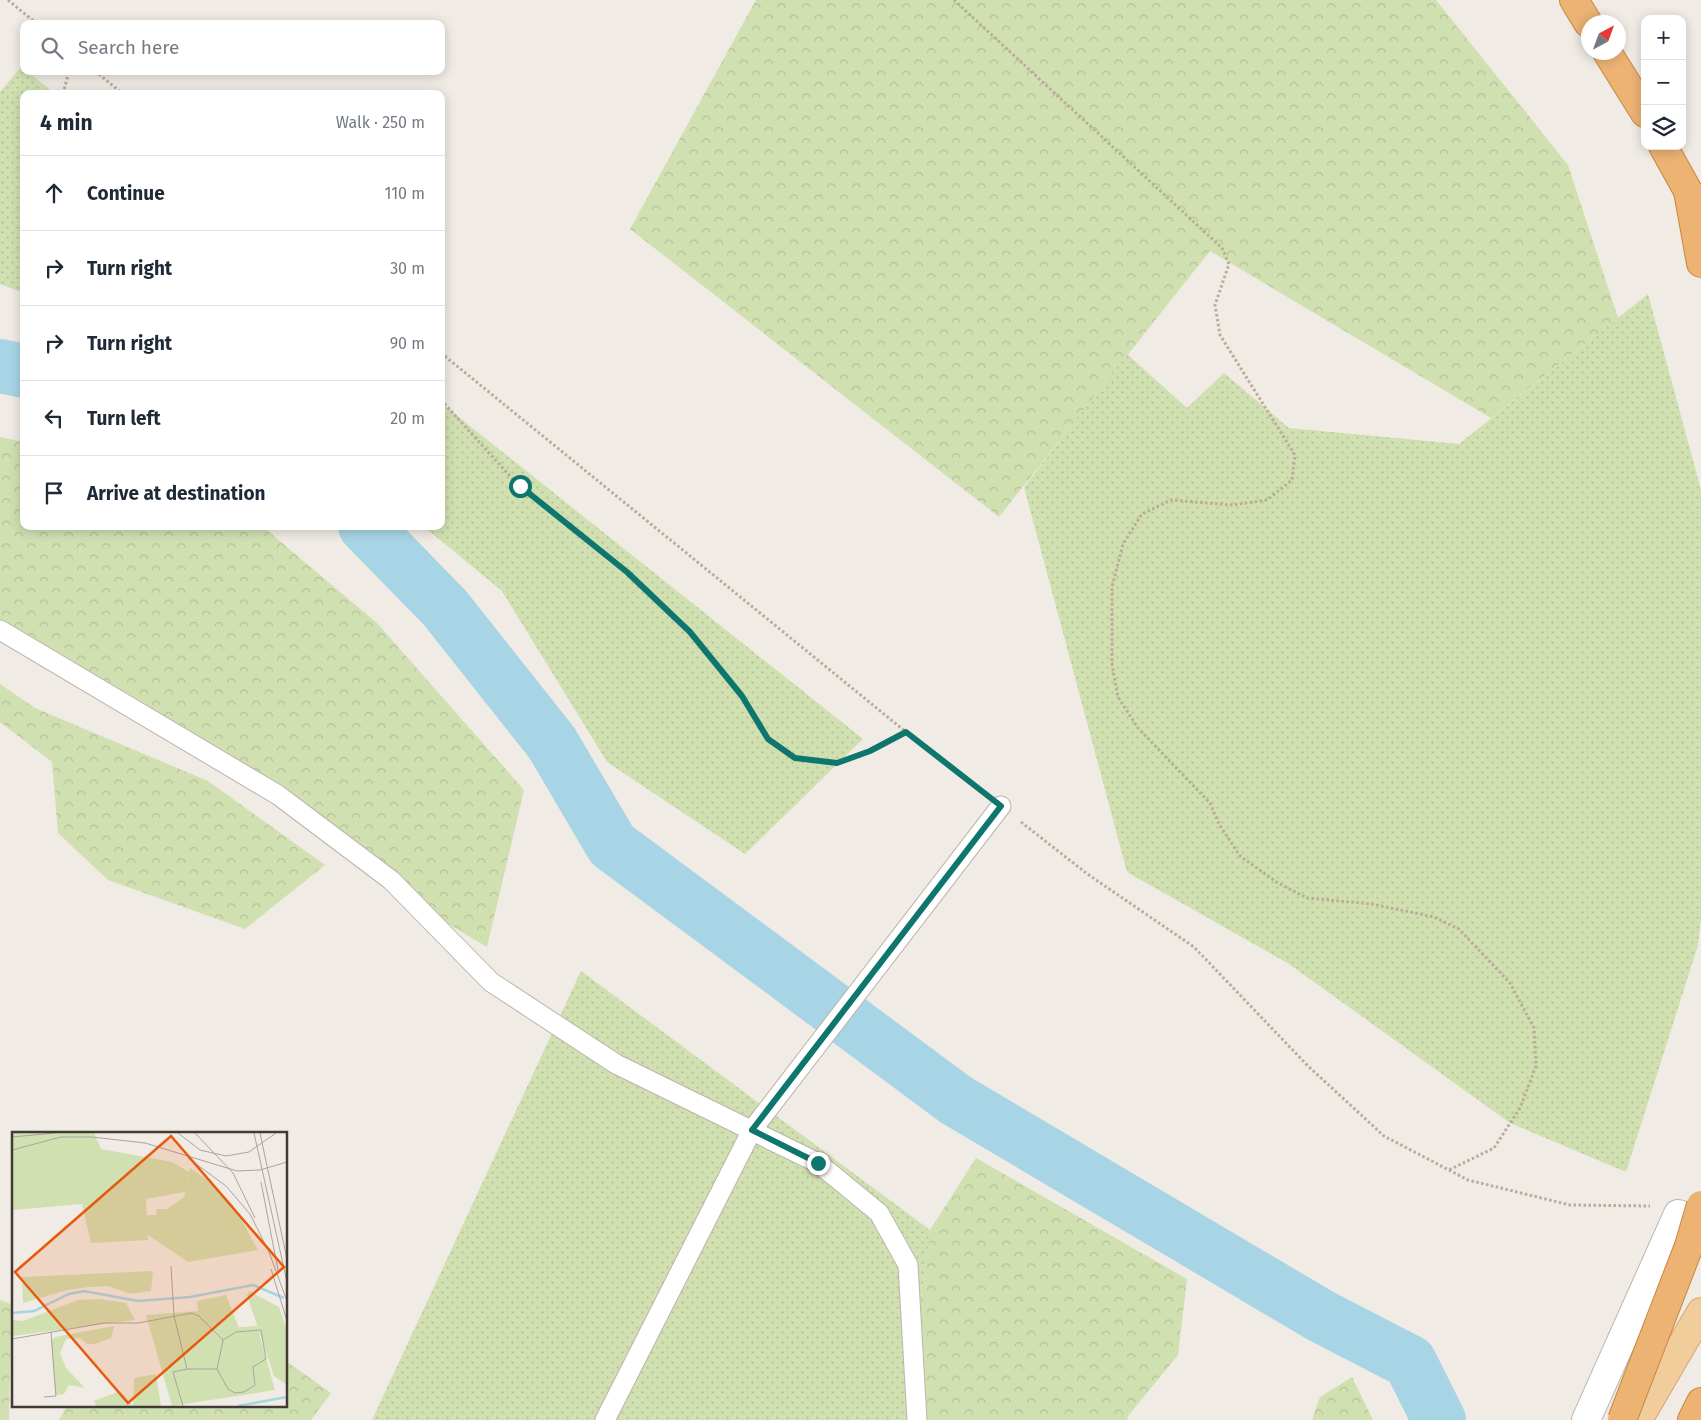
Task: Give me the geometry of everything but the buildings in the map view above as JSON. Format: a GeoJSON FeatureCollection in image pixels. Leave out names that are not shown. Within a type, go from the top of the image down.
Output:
{"type":"FeatureCollection","features":[{"type":"Feature","properties":{"kind":"highway"},"geometry":{"type":"LineString","coordinates":[[1574,0],[1583,15]]}},
{"type":"Feature","properties":{"kind":"highway"},"geometry":{"type":"LineString","coordinates":[[1612,60],[1641,107]]}},
{"type":"Feature","properties":{"kind":"highway"},"geometry":{"type":"LineString","coordinates":[[1665,150],[1694,200],[1701,263]]}},
{"type":"Feature","properties":{"kind":"highway"},"geometry":{"type":"LineString","coordinates":[[1622,1420],[1689,1246],[1693,1213]]}},
{"type":"Feature","properties":{"kind":"highway"},"geometry":{"type":"LineString","coordinates":[[1692,1420],[1701,1402]]}},
{"type":"Feature","properties":{"kind":"main road"},"geometry":{"type":"LineString","coordinates":[[1638,1420],[1701,1312]]}},
{"type":"Feature","properties":{"kind":"street"},"geometry":{"type":"LineString","coordinates":[[1586,1420],[1693,1213]]}},
{"type":"Feature","properties":{"kind":"lane"},"geometry":{"type":"LineString","coordinates":[[0,630],[278,795],[390,880],[491,982],[616,1064],[818,1163],[879,1213],[908,1265],[917,1420]]}},
{"type":"Feature","properties":{"kind":"lane"},"geometry":{"type":"LineString","coordinates":[[605,1420],[752,1130],[1001,806]]}},
{"type":"Feature","properties":{"kind":"path"},"geometry":{"type":"LineString","coordinates":[[8,0],[32,20]]}},
{"type":"Feature","properties":{"kind":"path"},"geometry":{"type":"LineString","coordinates":[[954,0],[1222,248],[1229,264],[1216,305],[1220,335],[1296,455],[1292,480],[1267,500],[1232,505],[1171,500],[1142,514],[1123,544],[1112,587],[1112,664],[1118,697],[1138,728],[1210,803],[1219,824],[1240,856],[1278,883],[1307,898],[1381,906],[1434,917],[1459,928],[1510,983],[1534,1028],[1536,1066],[1520,1108],[1494,1148],[1449,1170]]}},
{"type":"Feature","properties":{"kind":"path"},"geometry":{"type":"LineString","coordinates":[[64,90],[68,75]]}},
{"type":"Feature","properties":{"kind":"path"},"geometry":{"type":"LineString","coordinates":[[100,75],[118,90]]}},
{"type":"Feature","properties":{"kind":"path"},"geometry":{"type":"LineString","coordinates":[[445,356],[906,732],[1086,873],[1194,948],[1308,1066],[1384,1136],[1468,1180],[1570,1205],[1650,1206],[1693,1213]]}},
{"type":"Feature","properties":{"kind":"path"},"geometry":{"type":"LineString","coordinates":[[445,404],[520,486],[627,572],[690,632],[742,696],[768,739],[795,758],[837,763],[870,751],[906,732]]}},
{"type":"Feature","properties":{"kind":"green space"},"geometry":{"type":"Polygon","coordinates":[[[756,0],[1436,0],[1568,165],[1618,318],[1491,418],[1210,251],[999,517],[630,229],[756,0]]]}},
{"type":"Feature","properties":{"kind":"green space"},"geometry":{"type":"Polygon","coordinates":[[[20,68],[20,75],[32,75],[50,90],[20,90],[20,292],[0,284],[0,92],[20,68]]]}},
{"type":"Feature","properties":{"kind":"green space"},"geometry":{"type":"Polygon","coordinates":[[[1648,294],[1701,490],[1701,921],[1698,945],[1626,1172],[1510,1123],[1289,964],[1127,872],[1024,487],[1127,354],[1187,408],[1224,373],[1289,428],[1459,444],[1648,294]]]}},
{"type":"Feature","properties":{"kind":"green space"},"geometry":{"type":"Polygon","coordinates":[[[445,406],[863,739],[745,854],[607,762],[502,591],[428,530],[445,530],[445,406]]]}},
{"type":"Feature","properties":{"kind":"green space"},"geometry":{"type":"Polygon","coordinates":[[[0,437],[20,441],[20,530],[267,530],[377,623],[524,790],[487,947],[385,886],[256,771],[0,631],[0,437]]]}},
{"type":"Feature","properties":{"kind":"green space"},"geometry":{"type":"Polygon","coordinates":[[[0,684],[35,708],[208,781],[325,865],[245,929],[108,880],[58,833],[52,762],[0,722],[0,684]]]}},
{"type":"Feature","properties":{"kind":"green space"},"geometry":{"type":"Polygon","coordinates":[[[581,971],[930,1230],[917,1327],[927,1420],[372,1420],[581,971]]]}},
{"type":"Feature","properties":{"kind":"green space"},"geometry":{"type":"Polygon","coordinates":[[[976,1158],[1187,1279],[1178,1355],[1128,1416],[1127,1420],[927,1420],[917,1327],[930,1230],[976,1158]]]}},
{"type":"Feature","properties":{"kind":"green space"},"geometry":{"type":"Polygon","coordinates":[[[0,1300],[11,1304],[9,1420],[0,1420],[0,1300]]]}},
{"type":"Feature","properties":{"kind":"green space"},"geometry":{"type":"Polygon","coordinates":[[[288,1362],[331,1393],[311,1420],[59,1420],[66,1408],[288,1408],[288,1362]]]}},
{"type":"Feature","properties":{"kind":"green space"},"geometry":{"type":"Polygon","coordinates":[[[1352,1377],[1373,1420],[1312,1420],[1320,1397],[1352,1377]]]}},
{"type":"Feature","properties":{"kind":"waterway"},"geometry":{"type":"LineString","coordinates":[[0,366],[20,370]]}},
{"type":"Feature","properties":{"kind":"waterway"},"geometry":{"type":"LineString","coordinates":[[369,530],[445,608],[552,743],[612,845],[956,1100],[1321,1316],[1410,1362],[1439,1420]]}},
{"type":"Feature","properties":{"kind":"route"},"geometry":{"type":"LineString","coordinates":[[520,486],[627,572],[690,632],[742,696],[768,739],[795,758],[837,763],[870,751],[906,732],[1001,806],[752,1130],[818,1163]]}}]}
